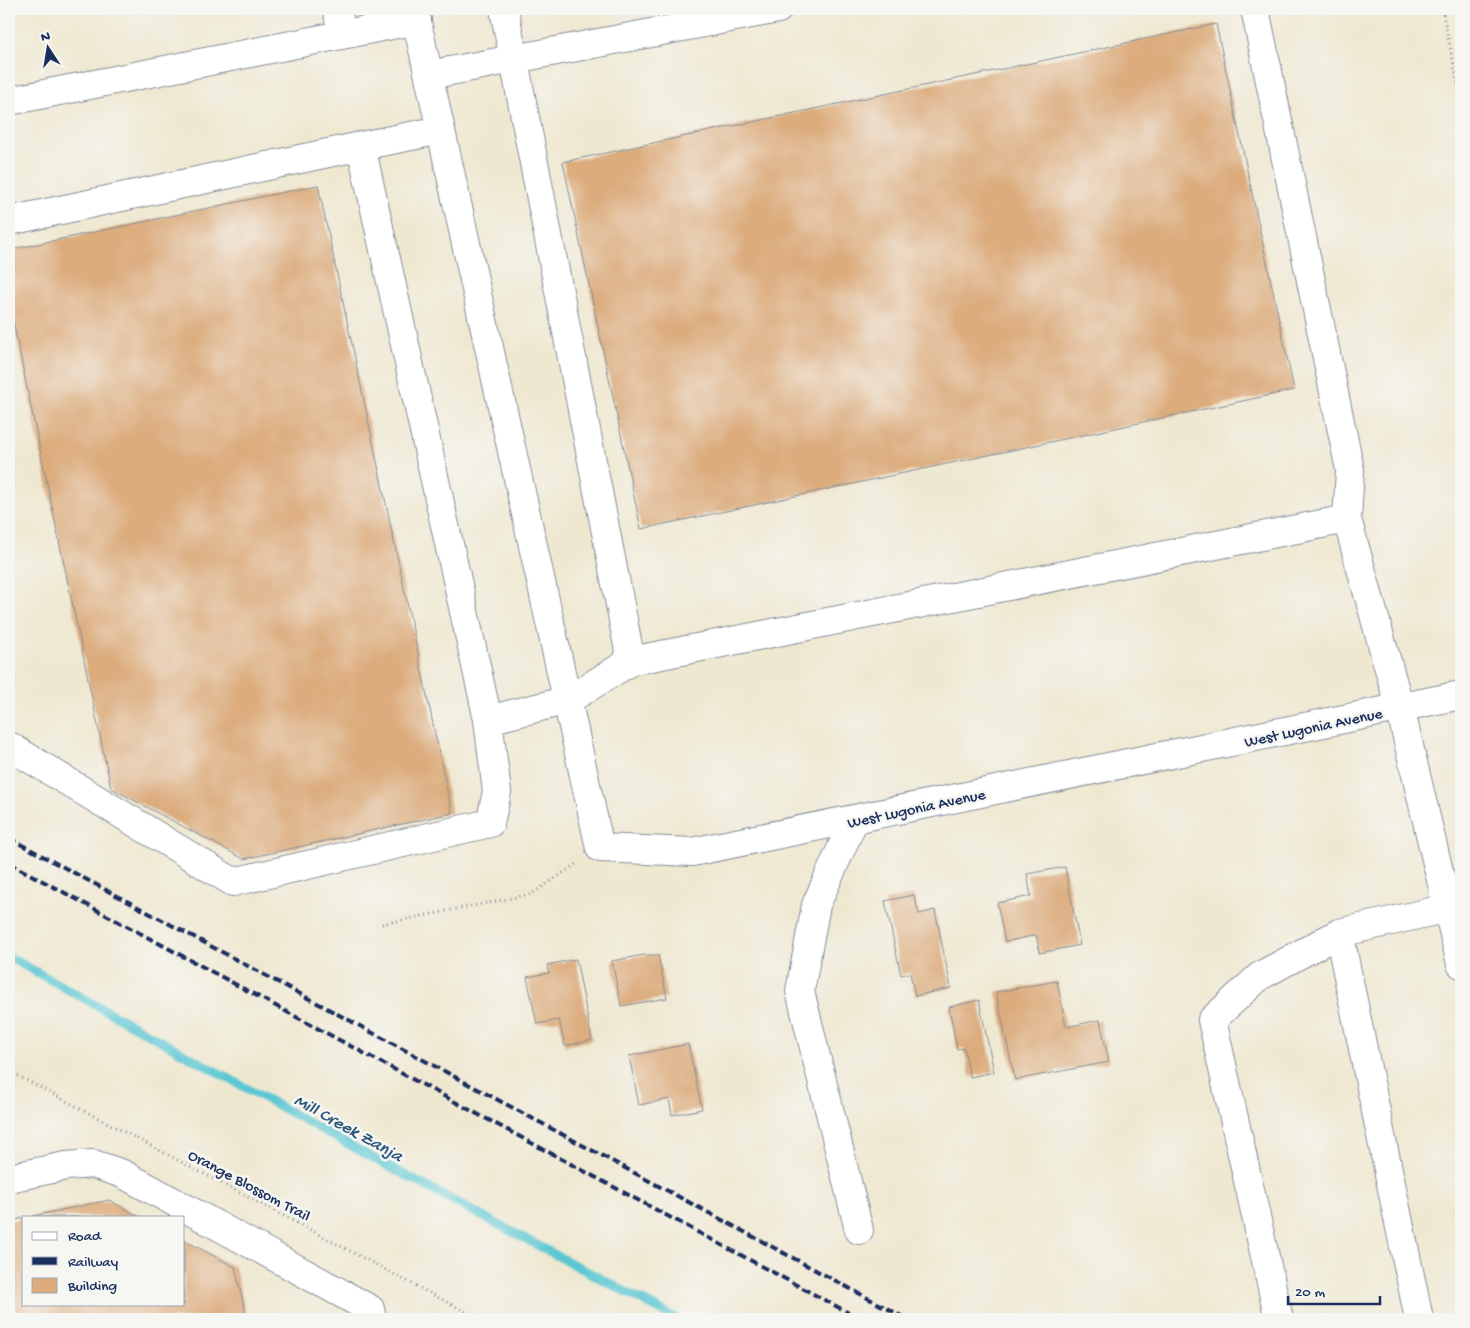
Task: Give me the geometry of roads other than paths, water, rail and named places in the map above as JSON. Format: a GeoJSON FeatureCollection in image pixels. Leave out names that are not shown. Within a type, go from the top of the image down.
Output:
{"type":"FeatureCollection","features":[{"type":"Feature","properties":{"kind":"street"},"geometry":{"type":"LineString","coordinates":[[504,9],[631,661]]}},
{"type":"Feature","properties":{"kind":"street"},"geometry":{"type":"LineString","coordinates":[[429,75],[778,9]]}},
{"type":"Feature","properties":{"kind":"street"},"geometry":{"type":"LineString","coordinates":[[1255,9],[1350,470],[1347,519],[1400,708],[1461,964]]}},
{"type":"Feature","properties":{"kind":"street"},"geometry":{"type":"LineString","coordinates":[[9,101],[339,21],[416,14],[568,700]]}},
{"type":"Feature","properties":{"kind":"street"},"geometry":{"type":"LineString","coordinates":[[9,221],[441,130]]}},
{"type":"Feature","properties":{"kind":"street"},"geometry":{"type":"LineString","coordinates":[[9,746],[233,882],[490,823],[497,792],[488,720],[361,146]]}},
{"type":"Feature","properties":{"kind":"street"},"geometry":{"type":"LineString","coordinates":[[488,720],[568,700],[631,661],[1347,519]]}},
{"type":"Feature","properties":{"kind":"street","name":"West Lugonia Avenue"},"geometry":{"type":"LineString","coordinates":[[568,700],[600,848],[692,852],[1461,695]]}},
{"type":"Feature","properties":{"kind":"street"},"geometry":{"type":"LineString","coordinates":[[854,820],[816,905],[800,991],[859,1230]]}},
{"type":"Feature","properties":{"kind":"street"},"geometry":{"type":"LineString","coordinates":[[1279,1319],[1212,1020],[1260,976],[1339,933],[1448,908]]}},
{"type":"Feature","properties":{"kind":"street"},"geometry":{"type":"LineString","coordinates":[[1339,933],[1419,1319]]}},
{"type":"Feature","properties":{"kind":"street"},"geometry":{"type":"LineString","coordinates":[[9,1178],[66,1166],[94,1164],[122,1174],[370,1309],[372,1319]]}},
{"type":"Feature","properties":{"kind":"waterway","name":"Mill Creek Zanja"},"geometry":{"type":"LineString","coordinates":[[9,957],[382,1163],[677,1319]]}},
{"type":"Feature","properties":{"kind":"railway"},"geometry":{"type":"LineString","coordinates":[[9,838],[907,1319]]}},
{"type":"Feature","properties":{"kind":"railway"},"geometry":{"type":"LineString","coordinates":[[9,863],[860,1319]]}}]}
